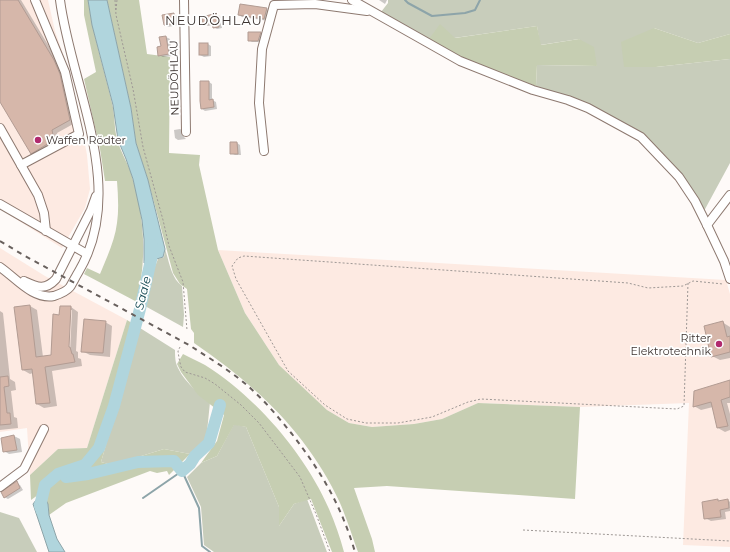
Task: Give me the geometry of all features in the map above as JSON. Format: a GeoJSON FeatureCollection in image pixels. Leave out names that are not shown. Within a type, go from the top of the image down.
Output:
{"type":"FeatureCollection","features":[{"type":"Feature","properties":{"kind":"street"},"geometry":{"type":"LineString","coordinates":[[23,168],[79,134],[65,72],[36,0]]}},
{"type":"Feature","properties":{"kind":"street"},"geometry":{"type":"LineString","coordinates":[[0,267],[42,296],[58,295],[69,288],[81,268],[97,224],[99,209],[98,176],[95,154],[60,0]]}},
{"type":"Feature","properties":{"kind":"street","name":"NEUDÖHLAU"},"geometry":{"type":"LineString","coordinates":[[184,0],[186,132]]}},
{"type":"Feature","properties":{"kind":"street"},"geometry":{"type":"LineString","coordinates":[[352,0],[460,61],[533,90],[568,100],[588,108],[641,137],[679,178],[695,201],[724,261],[726,281]]}},
{"type":"Feature","properties":{"kind":"street"},"geometry":{"type":"LineString","coordinates":[[264,151],[260,103],[262,49],[274,5],[315,4],[372,11]]}},
{"type":"Feature","properties":{"kind":"street"},"geometry":{"type":"LineString","coordinates":[[0,128],[38,195],[44,213],[46,231]]}},
{"type":"Feature","properties":{"kind":"street"},"geometry":{"type":"LineString","coordinates":[[7,272],[34,286],[45,287],[50,285],[56,279],[73,246],[91,210],[98,191]]}},
{"type":"Feature","properties":{"kind":"street"},"geometry":{"type":"LineString","coordinates":[[707,225],[730,195]]}},
{"type":"Feature","properties":{"kind":"street"},"geometry":{"type":"LineString","coordinates":[[0,204],[87,254]]}},
{"type":"Feature","properties":{"kind":"street"},"geometry":{"type":"LineString","coordinates":[[0,487],[24,469],[44,429]]}},
{"type":"Feature","properties":{"kind":"path"},"geometry":{"type":"LineString","coordinates":[[116,0],[116,15],[133,89],[146,160],[169,246],[183,282],[187,330]]}},
{"type":"Feature","properties":{"kind":"path"},"geometry":{"type":"LineString","coordinates":[[688,283],[684,406],[677,409],[481,399],[468,402],[432,417],[398,423],[366,423],[346,419],[325,405],[288,371],[236,279],[232,266],[238,258],[244,256],[628,283],[648,288],[683,286],[688,283],[693,281],[726,281]]}},
{"type":"Feature","properties":{"kind":"path"},"geometry":{"type":"LineString","coordinates":[[180,346],[178,351],[179,358],[181,367],[185,372],[205,378],[215,384],[241,406],[259,423],[300,477],[330,552]]}},
{"type":"Feature","properties":{"kind":"path"},"geometry":{"type":"LineString","coordinates":[[523,530],[730,541]]}},
{"type":"Feature","properties":{"kind":"shaded area"},"geometry":{"type":"Polygon","coordinates":[[[0,0],[48,0],[55,31],[65,60],[79,113],[87,155],[90,189],[85,208],[62,248],[0,209],[0,0]]]}},
{"type":"Feature","properties":{"kind":"shaded area"},"geometry":{"type":"Polygon","coordinates":[[[0,248],[45,276],[127,320],[87,448],[58,449],[30,475],[27,428],[0,432],[0,248]]]}},
{"type":"Feature","properties":{"kind":"shaded area"},"geometry":{"type":"Polygon","coordinates":[[[218,250],[726,280],[730,294],[730,547],[683,545],[689,403],[580,407],[478,403],[442,419],[414,424],[372,427],[349,423],[327,410],[279,365],[245,313],[218,250]]]}},
{"type":"Feature","properties":{"kind":"green space"},"geometry":{"type":"Polygon","coordinates":[[[84,0],[88,0],[113,108],[117,139],[131,173],[142,222],[143,253],[137,302],[84,274],[87,268],[100,274],[114,236],[118,207],[117,181],[105,181],[100,149],[84,79],[96,72],[84,15],[84,0]]]}},
{"type":"Feature","properties":{"kind":"green space"},"geometry":{"type":"Polygon","coordinates":[[[107,0],[139,0],[147,54],[170,57],[169,153],[200,155],[199,165],[218,250],[245,313],[279,365],[327,410],[349,423],[372,427],[414,424],[442,419],[478,403],[580,407],[575,499],[387,486],[354,488],[372,539],[375,552],[358,552],[343,509],[327,478],[296,433],[259,394],[217,359],[194,343],[194,333],[191,329],[187,289],[180,284],[173,273],[148,180],[136,143],[131,108],[107,0]]]}},
{"type":"Feature","properties":{"kind":"green space"},"geometry":{"type":"Polygon","coordinates":[[[388,0],[730,0],[730,34],[698,43],[654,28],[656,67],[730,59],[730,163],[704,211],[636,132],[564,96],[536,86],[537,65],[597,66],[579,39],[540,45],[537,26],[454,38],[429,39],[381,12],[388,3],[388,0]]]}},
{"type":"Feature","properties":{"kind":"green space"},"geometry":{"type":"Polygon","coordinates":[[[440,24],[455,38],[537,26],[541,45],[579,39],[594,47],[597,66],[537,65],[536,86],[461,59],[429,39],[440,24]]]}},
{"type":"Feature","properties":{"kind":"green space"},"geometry":{"type":"Polygon","coordinates":[[[654,28],[698,43],[730,34],[730,59],[656,67],[624,67],[621,42],[654,28]]]}},
{"type":"Feature","properties":{"kind":"green space"},"geometry":{"type":"Polygon","coordinates":[[[165,249],[175,279],[182,286],[184,315],[183,327],[145,306],[154,269],[158,259],[164,257],[165,249]]]}},
{"type":"Feature","properties":{"kind":"green space"},"geometry":{"type":"Polygon","coordinates":[[[127,320],[140,328],[101,462],[112,465],[164,449],[190,454],[169,475],[167,471],[157,473],[150,471],[66,503],[49,515],[48,504],[42,492],[31,500],[30,475],[58,449],[87,448],[127,320]]]}},
{"type":"Feature","properties":{"kind":"green space"},"geometry":{"type":"Polygon","coordinates":[[[140,328],[175,350],[176,363],[181,374],[195,390],[210,402],[206,442],[190,454],[164,449],[112,465],[101,462],[140,328]]]}},
{"type":"Feature","properties":{"kind":"green space"},"geometry":{"type":"Polygon","coordinates":[[[183,354],[205,365],[224,378],[243,393],[277,428],[307,468],[319,488],[329,509],[344,552],[332,552],[311,499],[294,504],[279,526],[279,507],[246,427],[234,425],[217,456],[201,463],[217,441],[224,415],[198,395],[181,372],[177,364],[183,354]]]}},
{"type":"Feature","properties":{"kind":"green space"},"geometry":{"type":"Polygon","coordinates":[[[234,424],[246,427],[279,507],[279,526],[294,504],[307,499],[327,552],[214,552],[204,545],[201,507],[187,477],[201,463],[217,456],[234,424]]]}},
{"type":"Feature","properties":{"kind":"green space"},"geometry":{"type":"Polygon","coordinates":[[[0,512],[19,518],[37,552],[0,552],[0,512]]]}},
{"type":"Feature","properties":{"kind":"water"},"geometry":{"type":"Polygon","coordinates":[[[88,0],[107,0],[131,108],[136,143],[148,180],[165,249],[163,257],[144,263],[142,220],[133,179],[118,140],[113,105],[92,25],[88,0]]]}},
{"type":"Feature","properties":{"kind":"water"},"geometry":{"type":"Polygon","coordinates":[[[42,492],[48,504],[49,515],[57,539],[65,552],[49,552],[33,504],[42,492]]]}},
{"type":"Feature","properties":{"kind":"building"},"geometry":{"type":"Polygon","coordinates":[[[0,0],[18,0],[54,60],[60,74],[70,120],[52,130],[54,140],[31,154],[0,102],[0,0]]]}},
{"type":"Feature","properties":{"kind":"building"},"geometry":{"type":"Polygon","coordinates":[[[240,4],[267,8],[264,19],[238,15],[240,4]]]}},
{"type":"Feature","properties":{"kind":"building"},"geometry":{"type":"Polygon","coordinates":[[[174,13],[175,24],[164,25],[162,15],[174,13]]]}},
{"type":"Feature","properties":{"kind":"building"},"geometry":{"type":"Polygon","coordinates":[[[217,13],[219,27],[213,28],[212,23],[203,25],[202,17],[217,13]]]}},
{"type":"Feature","properties":{"kind":"building"},"geometry":{"type":"Polygon","coordinates":[[[248,32],[261,32],[258,41],[248,41],[248,32]]]}},
{"type":"Feature","properties":{"kind":"building"},"geometry":{"type":"Polygon","coordinates":[[[166,36],[169,54],[158,56],[157,47],[161,46],[159,37],[166,36]]]}},
{"type":"Feature","properties":{"kind":"building"},"geometry":{"type":"Polygon","coordinates":[[[199,43],[208,43],[208,55],[199,55],[199,43]]]}},
{"type":"Feature","properties":{"kind":"building"},"geometry":{"type":"Polygon","coordinates":[[[200,81],[209,81],[209,100],[213,99],[214,107],[201,109],[200,81]]]}},
{"type":"Feature","properties":{"kind":"building"},"geometry":{"type":"Polygon","coordinates":[[[230,142],[237,142],[238,154],[230,154],[230,142]]]}},
{"type":"Feature","properties":{"kind":"building"},"geometry":{"type":"Polygon","coordinates":[[[30,305],[36,357],[51,355],[53,314],[59,315],[60,306],[71,306],[69,347],[75,362],[45,367],[50,403],[36,404],[32,369],[22,370],[14,307],[30,305]]]}},
{"type":"Feature","properties":{"kind":"building"},"geometry":{"type":"Polygon","coordinates":[[[84,319],[106,321],[103,353],[81,352],[84,319]]]}},
{"type":"Feature","properties":{"kind":"building","name":"Ritter Elektrotechnik"},"geometry":{"type":"Polygon","coordinates":[[[723,321],[727,337],[730,336],[730,352],[711,357],[704,326],[723,321]]]}},
{"type":"Feature","properties":{"kind":"building"},"geometry":{"type":"Polygon","coordinates":[[[8,376],[9,386],[4,387],[7,413],[10,413],[11,424],[0,425],[0,377],[8,376]]]}},
{"type":"Feature","properties":{"kind":"building"},"geometry":{"type":"Polygon","coordinates":[[[730,380],[730,397],[721,400],[728,426],[717,428],[711,402],[693,407],[694,391],[730,380]]]}},
{"type":"Feature","properties":{"kind":"building"},"geometry":{"type":"Polygon","coordinates":[[[14,435],[17,450],[3,452],[1,438],[14,435]]]}},
{"type":"Feature","properties":{"kind":"building"},"geometry":{"type":"Polygon","coordinates":[[[17,481],[20,488],[4,498],[1,492],[17,481]]]}},
{"type":"Feature","properties":{"kind":"building"},"geometry":{"type":"Polygon","coordinates":[[[718,499],[718,501],[728,499],[729,508],[720,510],[721,517],[704,519],[702,502],[718,499]]]}},
{"type":"Feature","properties":{"kind":"waterway"},"geometry":{"type":"LineString","coordinates":[[405,0],[432,16],[465,13],[475,10],[480,0]]}},
{"type":"Feature","properties":{"kind":"waterway","name":"Saale"},"geometry":{"type":"LineString","coordinates":[[42,511],[40,506],[45,485],[58,474],[85,465],[99,448],[114,406],[140,309],[151,260],[152,245]]}},
{"type":"Feature","properties":{"kind":"waterway"},"geometry":{"type":"LineString","coordinates":[[66,477],[88,474],[138,462],[174,461],[182,471],[209,443],[220,405]]}},
{"type":"Feature","properties":{"kind":"waterway"},"geometry":{"type":"LineString","coordinates":[[143,498],[182,471],[199,508],[202,546],[210,552]]}},
{"type":"Feature","properties":{"kind":"railway"},"geometry":{"type":"LineString","coordinates":[[0,241],[189,345],[227,370],[249,387],[277,416],[313,462],[337,504],[350,535],[355,552]]}},
{"type":"Feature","properties":{"kind":"place","name":"Waffen Rödter"},"geometry":{"type":"Point","coordinates":[38,140]}},
{"type":"Feature","properties":{"kind":"place","name":"Ritter Elektrotechnik"},"geometry":{"type":"Point","coordinates":[719,344]}},
{"type":"Feature","properties":{"kind":"district","name":"NEUDÖHLAU"},"geometry":{"type":"Point","coordinates":[214,20]}}]}
